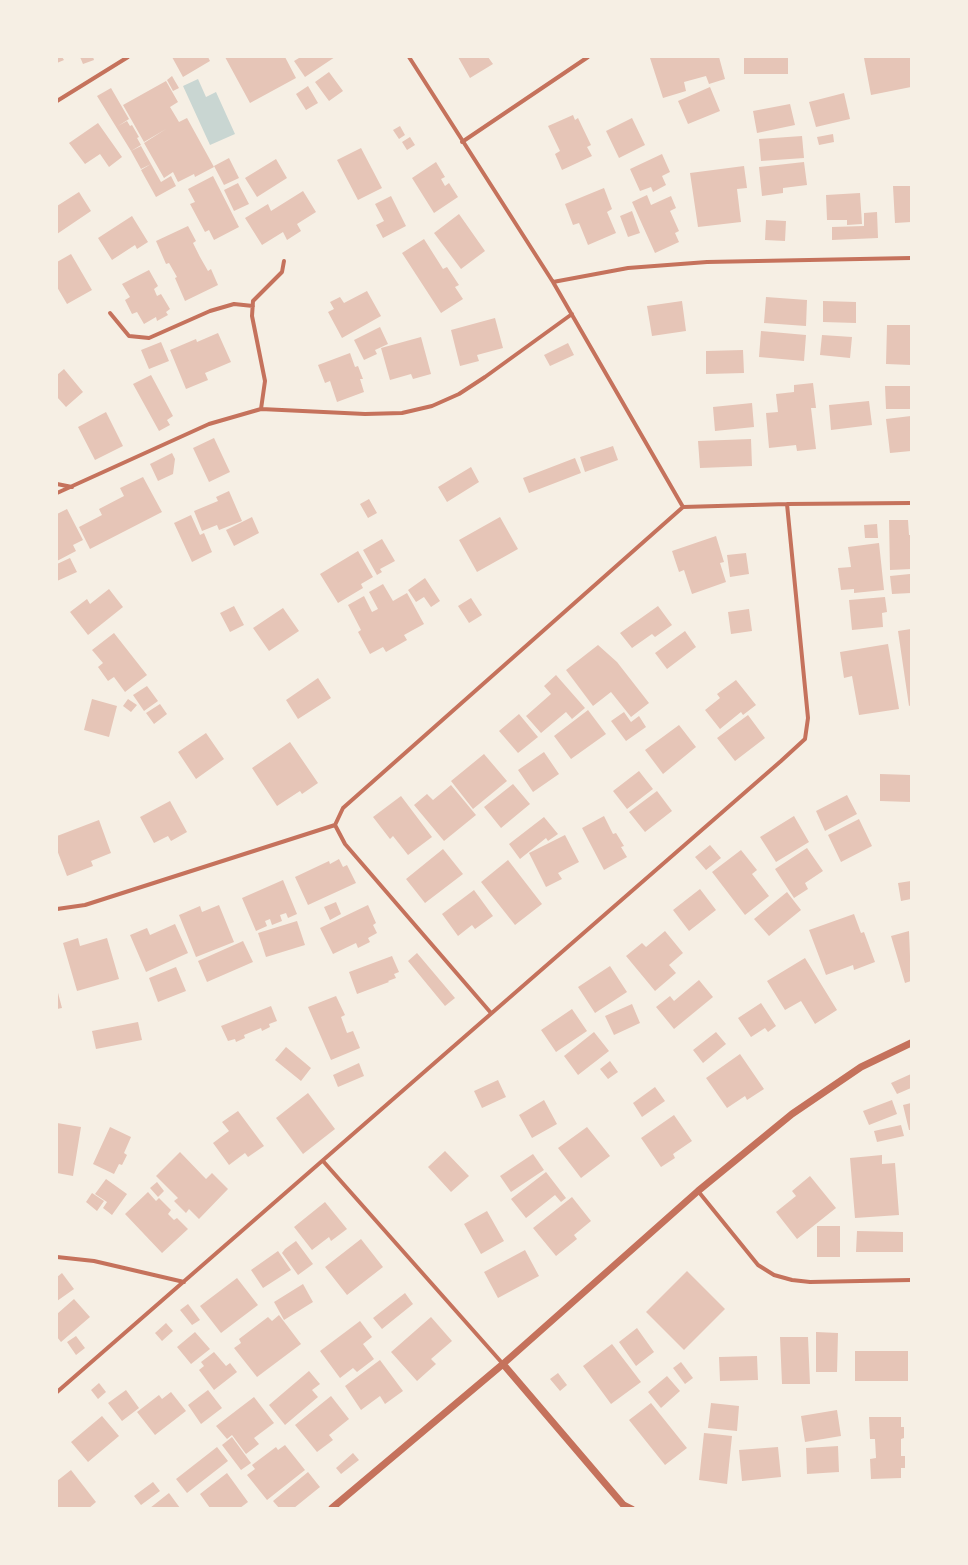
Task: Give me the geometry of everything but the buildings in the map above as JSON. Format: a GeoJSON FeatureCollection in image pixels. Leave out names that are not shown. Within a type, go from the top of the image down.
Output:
{"type":"FeatureCollection","features":[{"type":"Feature","properties":{"kind":"street"},"geometry":{"type":"LineString","coordinates":[[57,101],[128,57]]}},
{"type":"Feature","properties":{"kind":"street"},"geometry":{"type":"LineString","coordinates":[[409,57],[553,282],[683,508]]}},
{"type":"Feature","properties":{"kind":"street"},"geometry":{"type":"LineString","coordinates":[[462,142],[588,57]]}},
{"type":"Feature","properties":{"kind":"street"},"geometry":{"type":"LineString","coordinates":[[553,282],[628,268],[707,262],[911,258]]}},
{"type":"Feature","properties":{"kind":"street"},"geometry":{"type":"LineString","coordinates":[[261,409],[265,381],[252,316],[253,300],[282,272],[284,261]]}},
{"type":"Feature","properties":{"kind":"street"},"geometry":{"type":"LineString","coordinates":[[110,313],[129,336],[149,338],[210,311],[234,304],[253,306]]}},
{"type":"Feature","properties":{"kind":"street"},"geometry":{"type":"LineString","coordinates":[[57,493],[208,424],[261,409],[365,414],[402,413],[432,406],[459,394],[485,377],[572,314]]}},
{"type":"Feature","properties":{"kind":"street"},"geometry":{"type":"LineString","coordinates":[[57,484],[73,487]]}},
{"type":"Feature","properties":{"kind":"street"},"geometry":{"type":"LineString","coordinates":[[57,909],[86,905],[335,825],[343,808],[683,508],[787,504],[911,503]]}},
{"type":"Feature","properties":{"kind":"street"},"geometry":{"type":"LineString","coordinates":[[57,1392],[805,739],[808,718],[787,504]]}},
{"type":"Feature","properties":{"kind":"street"},"geometry":{"type":"LineString","coordinates":[[335,825],[346,844],[491,1013]]}},
{"type":"Feature","properties":{"kind":"street"},"geometry":{"type":"LineString","coordinates":[[332,1508],[503,1364],[698,1191],[792,1114],[830,1086],[862,1067],[911,1043]]}},
{"type":"Feature","properties":{"kind":"street"},"geometry":{"type":"LineString","coordinates":[[323,1161],[503,1364],[624,1506],[634,1508]]}},
{"type":"Feature","properties":{"kind":"street"},"geometry":{"type":"LineString","coordinates":[[698,1191],[758,1265],[774,1275],[810,1282],[911,1280]]}},
{"type":"Feature","properties":{"kind":"street"},"geometry":{"type":"LineString","coordinates":[[57,1257],[64,1256],[94,1261],[184,1282]]}},
{"type":"Feature","properties":{"kind":"shaded area"},"geometry":{"type":"Polygon","coordinates":[[[198,79],[206,97],[216,92],[235,134],[210,145],[183,86],[198,79]]]}}]}
